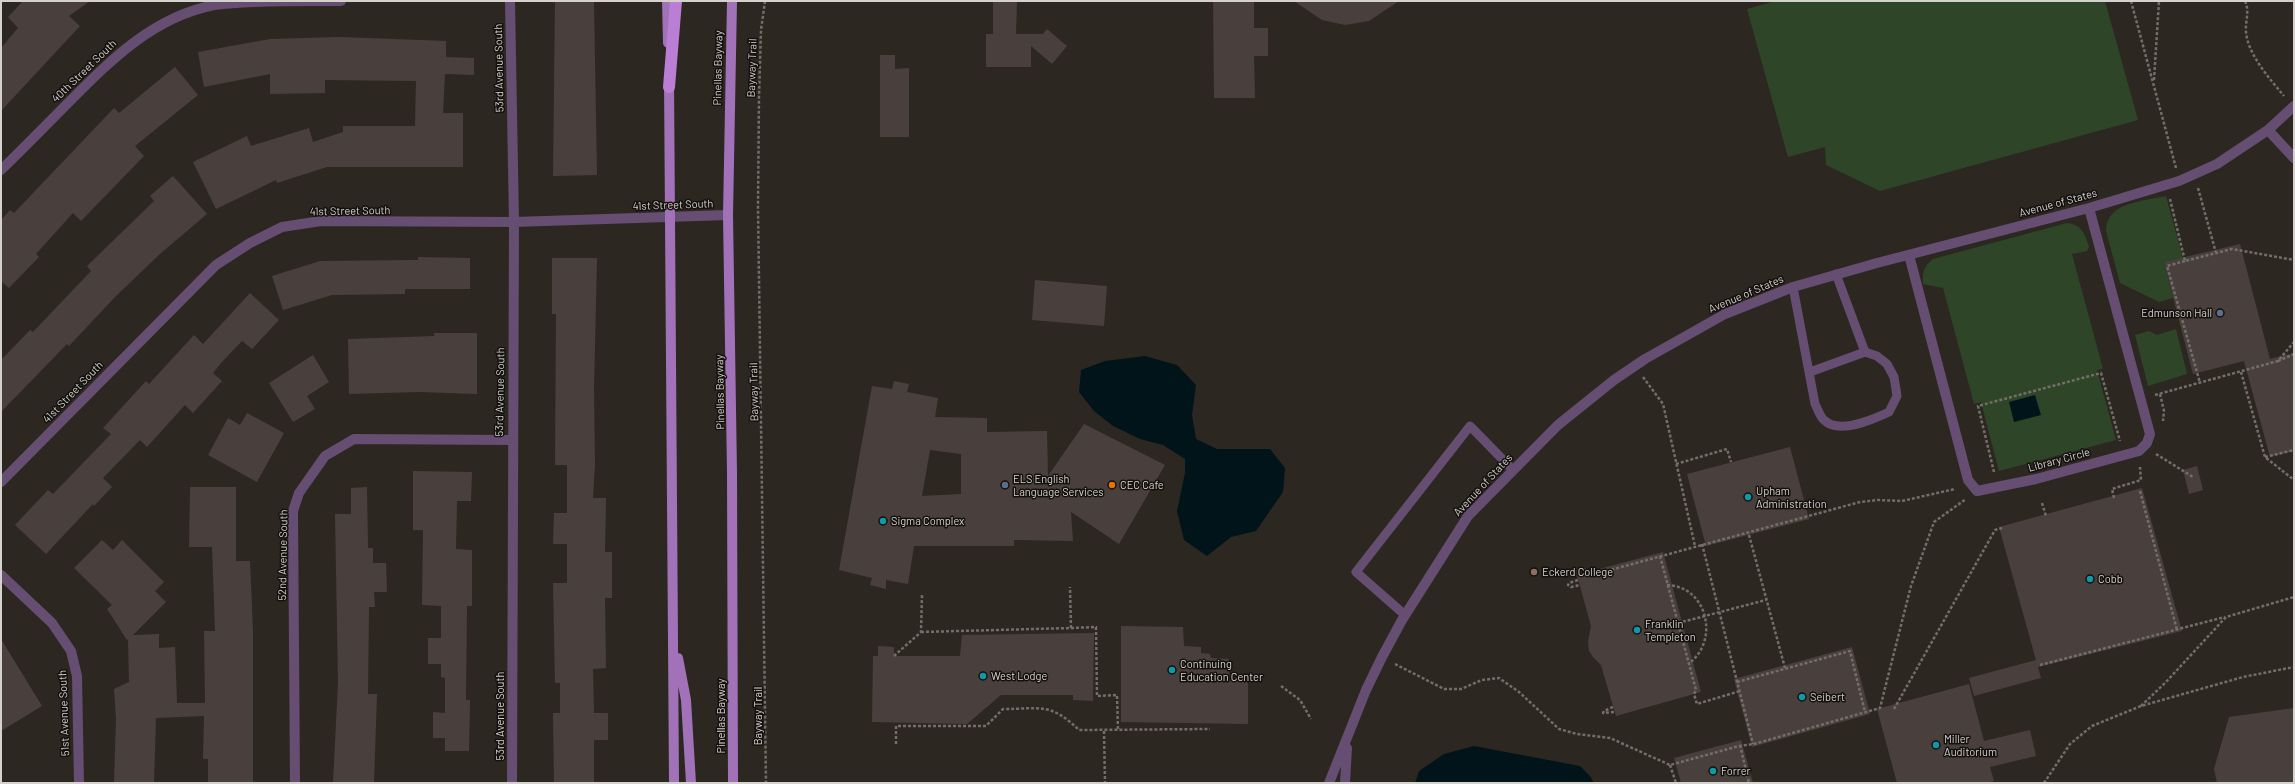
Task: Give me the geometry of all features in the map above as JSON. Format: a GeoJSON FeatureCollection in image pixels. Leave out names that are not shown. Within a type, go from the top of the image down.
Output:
{"type":"FeatureCollection","features":[{"type":"Feature","properties":{"kind":"highway"},"geometry":{"type":"LineString","coordinates":[[669,87],[676,1]]}},
{"type":"Feature","properties":{"kind":"main road"},"geometry":{"type":"LineString","coordinates":[[667,1],[669,87],[674,783]]}},
{"type":"Feature","properties":{"kind":"main road","name":"Pinellas Bayway"},"geometry":{"type":"LineString","coordinates":[[732,1],[728,215],[732,458],[733,783]]}},
{"type":"Feature","properties":{"kind":"main road"},"geometry":{"type":"LineString","coordinates":[[673,630],[686,700],[691,783]]}},
{"type":"Feature","properties":{"kind":"street","name":"40th Street South"},"geometry":{"type":"LineString","coordinates":[[1,170],[116,54],[152,28],[182,13],[214,4],[341,1]]}},
{"type":"Feature","properties":{"kind":"street","name":"53rd Avenue South"},"geometry":{"type":"LineString","coordinates":[[510,1],[514,222],[512,440],[512,783]]}},
{"type":"Feature","properties":{"kind":"street","name":"Avenue of States"},"geometry":{"type":"LineString","coordinates":[[1329,783],[1366,690],[1405,615],[1468,516],[1558,425],[1614,380],[1645,359],[1725,314],[1793,287],[1836,274],[2089,208],[2180,181],[2217,164],[2268,130],[2294,106]]}},
{"type":"Feature","properties":{"kind":"street"},"geometry":{"type":"LineString","coordinates":[[2268,130],[2294,158]]}},
{"type":"Feature","properties":{"kind":"street","name":"Library Circle"},"geometry":{"type":"LineString","coordinates":[[1977,491],[2036,479],[2140,451],[2147,443],[2150,434],[2089,208]]}},
{"type":"Feature","properties":{"kind":"street","name":"41st Street South"},"geometry":{"type":"LineString","coordinates":[[1,482],[216,265],[269,233],[282,227],[322,221],[514,222],[728,215]]}},
{"type":"Feature","properties":{"kind":"street"},"geometry":{"type":"LineString","coordinates":[[1909,255],[1968,480],[1977,491]]}},
{"type":"Feature","properties":{"kind":"street","name":"52nd Avenue South"},"geometry":{"type":"LineString","coordinates":[[295,783],[293,511],[299,493],[325,456],[354,439],[512,440]]}},
{"type":"Feature","properties":{"kind":"street","name":"51st Avenue South"},"geometry":{"type":"LineString","coordinates":[[1,575],[52,623],[71,651],[77,676],[79,783]]}},
{"type":"Feature","properties":{"kind":"street","name":"Avenue of States"},"geometry":{"type":"LineString","coordinates":[[1345,783],[1348,736]]}},
{"type":"Feature","properties":{"kind":"lane"},"geometry":{"type":"LineString","coordinates":[[1836,274],[1865,352]]}},
{"type":"Feature","properties":{"kind":"lane"},"geometry":{"type":"LineString","coordinates":[[1793,287],[1815,404],[1825,421],[1838,427],[1866,422],[1889,412],[1897,396],[1894,377],[1887,364],[1877,356],[1865,352],[1810,372]]}},
{"type":"Feature","properties":{"kind":"lane"},"geometry":{"type":"LineString","coordinates":[[1405,615],[1356,572],[1470,426],[1513,470]]}},
{"type":"Feature","properties":{"kind":"path","name":"Bayway Trail"},"geometry":{"type":"LineString","coordinates":[[765,1],[761,30],[758,207],[766,783]]}},
{"type":"Feature","properties":{"kind":"path"},"geometry":{"type":"LineString","coordinates":[[2131,1],[2177,170]]}},
{"type":"Feature","properties":{"kind":"path"},"geometry":{"type":"LineString","coordinates":[[2153,83],[2158,43],[2159,1]]}},
{"type":"Feature","properties":{"kind":"path"},"geometry":{"type":"LineString","coordinates":[[2245,1],[2248,8],[2246,33],[2257,62],[2286,98]]}},
{"type":"Feature","properties":{"kind":"path"},"geometry":{"type":"LineString","coordinates":[[2190,190],[2198,187],[2216,253]]}},
{"type":"Feature","properties":{"kind":"path"},"geometry":{"type":"LineString","coordinates":[[2169,196],[2186,261]]}},
{"type":"Feature","properties":{"kind":"path"},"geometry":{"type":"LineString","coordinates":[[2200,384],[2167,266],[2232,249],[2294,260]]}},
{"type":"Feature","properties":{"kind":"path"},"geometry":{"type":"LineString","coordinates":[[2278,361],[2294,342]]}},
{"type":"Feature","properties":{"kind":"path"},"geometry":{"type":"LineString","coordinates":[[2141,399],[2241,372],[2278,361],[2294,354]]}},
{"type":"Feature","properties":{"kind":"path"},"geometry":{"type":"LineString","coordinates":[[2241,372],[2264,457],[2294,480]]}},
{"type":"Feature","properties":{"kind":"path"},"geometry":{"type":"LineString","coordinates":[[1995,477],[1978,406],[2101,373],[2121,442],[2113,444]]}},
{"type":"Feature","properties":{"kind":"path"},"geometry":{"type":"LineString","coordinates":[[1641,375],[1663,404],[1695,546]]}},
{"type":"Feature","properties":{"kind":"path"},"geometry":{"type":"LineString","coordinates":[[1676,464],[1728,449],[1731,462]]}},
{"type":"Feature","properties":{"kind":"path"},"geometry":{"type":"LineString","coordinates":[[2264,457],[2294,450]]}},
{"type":"Feature","properties":{"kind":"path"},"geometry":{"type":"LineString","coordinates":[[2153,452],[2193,477]]}},
{"type":"Feature","properties":{"kind":"path"},"geometry":{"type":"LineString","coordinates":[[1584,569],[1592,575],[1860,502],[1878,500],[1902,501],[1955,488]]}},
{"type":"Feature","properties":{"kind":"path"},"geometry":{"type":"LineString","coordinates":[[1393,662],[1444,689],[1461,689],[1482,680],[1499,678],[1519,692],[1559,730],[1610,738],[1670,765],[1739,746],[1754,744],[1880,708],[1911,586],[1934,522],[1977,491]]}},
{"type":"Feature","properties":{"kind":"path"},"geometry":{"type":"LineString","coordinates":[[2140,491],[2177,630]]}},
{"type":"Feature","properties":{"kind":"path"},"geometry":{"type":"LineString","coordinates":[[2042,504],[2046,516]]}},
{"type":"Feature","properties":{"kind":"path"},"geometry":{"type":"LineString","coordinates":[[1894,709],[1995,530],[2002,528]]}},
{"type":"Feature","properties":{"kind":"path"},"geometry":{"type":"LineString","coordinates":[[1749,535],[1785,668]]}},
{"type":"Feature","properties":{"kind":"path"},"geometry":{"type":"LineString","coordinates":[[1702,544],[1754,744]]}},
{"type":"Feature","properties":{"kind":"path"},"geometry":{"type":"LineString","coordinates":[[1660,556],[1678,623],[1697,704],[1740,691]]}},
{"type":"Feature","properties":{"kind":"path"},"geometry":{"type":"LineString","coordinates":[[1578,580],[1569,583],[1568,585],[1571,587],[1580,585]]}},
{"type":"Feature","properties":{"kind":"path"},"geometry":{"type":"LineString","coordinates":[[1667,585],[1674,585],[1688,592],[1697,601],[1706,616],[1707,631],[1705,644],[1700,654],[1688,664]]}},
{"type":"Feature","properties":{"kind":"path"},"geometry":{"type":"LineString","coordinates":[[1070,587],[1071,628]]}},
{"type":"Feature","properties":{"kind":"path"},"geometry":{"type":"LineString","coordinates":[[921,632],[922,594]]}},
{"type":"Feature","properties":{"kind":"path"},"geometry":{"type":"LineString","coordinates":[[2040,665],[2226,617],[2294,597]]}},
{"type":"Feature","properties":{"kind":"path"},"geometry":{"type":"LineString","coordinates":[[1678,623],[1766,600]]}},
{"type":"Feature","properties":{"kind":"path"},"geometry":{"type":"LineString","coordinates":[[2141,706],[2166,682],[2226,617]]}},
{"type":"Feature","properties":{"kind":"path"},"geometry":{"type":"LineString","coordinates":[[894,656],[921,632],[1096,628],[1098,696],[1118,695],[1118,730]]}},
{"type":"Feature","properties":{"kind":"path"},"geometry":{"type":"LineString","coordinates":[[1737,682],[1850,651],[1865,712]]}},
{"type":"Feature","properties":{"kind":"path"},"geometry":{"type":"LineString","coordinates":[[2043,782],[2070,744],[2092,726],[2141,706],[2243,677],[2294,667]]}},
{"type":"Feature","properties":{"kind":"path"},"geometry":{"type":"LineString","coordinates":[[1281,686],[1300,700],[1311,719]]}},
{"type":"Feature","properties":{"kind":"path"},"geometry":{"type":"LineString","coordinates":[[1613,707],[1604,710],[1603,713],[1614,712]]}},
{"type":"Feature","properties":{"kind":"path"},"geometry":{"type":"LineString","coordinates":[[896,744],[896,726],[986,726],[1003,709],[1055,710],[1065,716],[1079,730],[1210,730]]}},
{"type":"Feature","properties":{"kind":"path"},"geometry":{"type":"LineString","coordinates":[[1104,731],[1105,783]]}},
{"type":"Feature","properties":{"kind":"path"},"geometry":{"type":"LineString","coordinates":[[1739,746],[1749,783]]}},
{"type":"Feature","properties":{"kind":"path"},"geometry":{"type":"LineString","coordinates":[[1670,765],[1676,783]]}},
{"type":"Feature","properties":{"kind":"green space"},"geometry":{"type":"Polygon","coordinates":[[[1776,1],[2105,1],[2138,120],[1880,191],[1826,165],[1825,147],[1788,157],[1747,9],[1776,1]]]}},
{"type":"Feature","properties":{"kind":"green space"},"geometry":{"type":"Polygon","coordinates":[[[2166,196],[2183,258],[2164,262],[2173,298],[2159,302],[2120,283],[2106,231],[2108,221],[2112,214],[2119,208],[2128,204],[2166,196]]]}},
{"type":"Feature","properties":{"kind":"green space"},"geometry":{"type":"Polygon","coordinates":[[[2067,223],[2076,226],[2082,231],[2089,247],[2087,251],[2072,254],[2103,369],[2097,370],[2116,440],[1999,471],[1981,402],[1974,404],[1943,288],[1923,284],[1923,273],[1933,259],[2067,223]]]}},
{"type":"Feature","properties":{"kind":"green space"},"geometry":{"type":"Polygon","coordinates":[[[2176,329],[2187,374],[2148,386],[2135,335],[2149,331],[2157,335],[2176,329]]]}},
{"type":"Feature","properties":{"kind":"shaded area"},"geometry":{"type":"Polygon","coordinates":[[[1145,356],[1177,365],[1196,385],[1192,415],[1196,439],[1217,449],[1270,449],[1285,468],[1283,492],[1256,531],[1231,537],[1207,556],[1184,540],[1177,511],[1185,473],[1185,459],[1163,445],[1140,439],[1113,426],[1094,411],[1079,392],[1081,370],[1105,361],[1145,356]]]}},
{"type":"Feature","properties":{"kind":"shaded area"},"geometry":{"type":"Polygon","coordinates":[[[2035,395],[2041,415],[2014,422],[2009,402],[2035,395]]]}},
{"type":"Feature","properties":{"kind":"shaded area"},"geometry":{"type":"Polygon","coordinates":[[[1474,746],[1580,766],[1590,776],[1594,783],[1415,783],[1419,771],[1444,754],[1474,746]]]}},
{"type":"Feature","properties":{"kind":"building"},"geometry":{"type":"Polygon","coordinates":[[[23,1],[90,1],[69,16],[80,26],[1,111],[1,48],[18,28],[8,17],[23,1]]]}},
{"type":"Feature","properties":{"kind":"building"},"geometry":{"type":"Polygon","coordinates":[[[555,1],[594,1],[597,175],[553,176],[555,1]]]}},
{"type":"Feature","properties":{"kind":"building"},"geometry":{"type":"Polygon","coordinates":[[[993,1],[1017,1],[1016,34],[1043,34],[1047,29],[1067,46],[1052,64],[1031,46],[1031,67],[986,67],[986,34],[993,34],[993,1]]]}},
{"type":"Feature","properties":{"kind":"building"},"geometry":{"type":"Polygon","coordinates":[[[1213,1],[1254,1],[1254,28],[1268,28],[1268,56],[1254,56],[1255,98],[1214,98],[1213,1]]]}},
{"type":"Feature","properties":{"kind":"building"},"geometry":{"type":"Polygon","coordinates":[[[1294,1],[1399,1],[1369,21],[1345,25],[1322,20],[1294,1]]]}},
{"type":"Feature","properties":{"kind":"building"},"geometry":{"type":"Polygon","coordinates":[[[340,37],[446,41],[446,57],[474,58],[474,75],[445,74],[443,113],[463,113],[463,167],[327,167],[277,183],[276,180],[216,209],[193,162],[247,136],[251,146],[309,128],[313,142],[343,132],[343,126],[415,126],[416,81],[325,80],[325,93],[270,94],[270,74],[204,87],[198,52],[270,39],[340,37]]]}},
{"type":"Feature","properties":{"kind":"building"},"geometry":{"type":"Polygon","coordinates":[[[880,55],[895,55],[895,69],[909,68],[909,137],[880,137],[880,55]]]}},
{"type":"Feature","properties":{"kind":"building"},"geometry":{"type":"Polygon","coordinates":[[[175,67],[198,95],[135,146],[144,156],[81,221],[73,213],[36,254],[39,257],[9,288],[1,281],[1,220],[10,210],[14,213],[114,108],[119,113],[175,67]]]}},
{"type":"Feature","properties":{"kind":"building"},"geometry":{"type":"Polygon","coordinates":[[[173,176],[207,214],[161,253],[116,296],[69,346],[67,344],[1,412],[1,360],[30,330],[33,332],[91,271],[87,266],[154,201],[150,196],[173,176]]]}},
{"type":"Feature","properties":{"kind":"building"},"geometry":{"type":"Polygon","coordinates":[[[2240,244],[2270,359],[2294,353],[2294,451],[2270,457],[2244,361],[2193,374],[2164,262],[2240,244]]]}},
{"type":"Feature","properties":{"kind":"building"},"geometry":{"type":"Polygon","coordinates":[[[418,257],[470,258],[470,289],[405,289],[405,294],[332,295],[283,310],[272,276],[320,261],[418,260],[418,257]]]}},
{"type":"Feature","properties":{"kind":"building"},"geometry":{"type":"Polygon","coordinates":[[[552,258],[597,258],[594,389],[595,464],[593,498],[606,498],[605,552],[612,552],[612,598],[605,598],[606,668],[593,669],[594,713],[608,713],[608,740],[594,740],[594,783],[554,783],[553,713],[560,713],[560,683],[555,683],[553,583],[567,583],[567,544],[553,544],[554,513],[567,513],[567,465],[555,465],[556,314],[552,314],[552,258]]]}},
{"type":"Feature","properties":{"kind":"building"},"geometry":{"type":"Polygon","coordinates":[[[1035,280],[1107,286],[1104,326],[1032,320],[1035,280]]]}},
{"type":"Feature","properties":{"kind":"building"},"geometry":{"type":"Polygon","coordinates":[[[250,293],[279,320],[252,349],[242,341],[222,362],[213,373],[222,381],[193,413],[185,405],[147,447],[140,440],[103,478],[112,487],[94,506],[93,504],[46,554],[15,525],[48,490],[53,494],[111,434],[103,428],[146,381],[149,384],[194,335],[203,344],[250,293]]]}},
{"type":"Feature","properties":{"kind":"building"},"geometry":{"type":"Polygon","coordinates":[[[434,333],[477,333],[477,394],[419,392],[349,394],[348,339],[434,336],[434,333]]]}},
{"type":"Feature","properties":{"kind":"building"},"geometry":{"type":"Polygon","coordinates":[[[313,355],[329,382],[307,396],[315,409],[293,422],[269,383],[313,355]]]}},
{"type":"Feature","properties":{"kind":"building"},"geometry":{"type":"Polygon","coordinates":[[[894,381],[909,384],[907,392],[938,398],[935,417],[987,418],[987,432],[1047,431],[1048,476],[1084,424],[1165,465],[1119,544],[1071,512],[1073,541],[1014,540],[1014,546],[914,546],[908,584],[886,580],[886,589],[870,585],[872,578],[839,570],[872,386],[892,389],[894,381]],[[930,450],[922,496],[961,494],[961,454],[930,450]]]}},
{"type":"Feature","properties":{"kind":"building"},"geometry":{"type":"Polygon","coordinates":[[[247,413],[284,433],[257,482],[208,455],[228,418],[240,425],[247,413]]]}},
{"type":"Feature","properties":{"kind":"building","name":"Upham Administration"},"geometry":{"type":"Polygon","coordinates":[[[1790,447],[1809,519],[1706,546],[1687,474],[1790,447]]]}},
{"type":"Feature","properties":{"kind":"building"},"geometry":{"type":"Polygon","coordinates":[[[2197,466],[2203,490],[2189,494],[2183,470],[2197,466]]]}},
{"type":"Feature","properties":{"kind":"building"},"geometry":{"type":"Polygon","coordinates":[[[413,471],[472,472],[471,501],[457,501],[456,549],[472,550],[472,606],[467,606],[466,700],[470,700],[469,751],[445,751],[445,738],[433,738],[433,712],[445,713],[445,678],[441,677],[441,664],[428,664],[428,638],[441,638],[441,606],[422,605],[423,530],[413,530],[413,471]]]}},
{"type":"Feature","properties":{"kind":"building"},"geometry":{"type":"Polygon","coordinates":[[[190,487],[236,487],[236,561],[250,561],[253,631],[253,783],[208,783],[208,759],[203,759],[204,716],[156,718],[154,783],[114,783],[116,719],[114,689],[129,682],[128,639],[127,640],[107,609],[112,605],[74,568],[102,540],[113,550],[122,540],[164,582],[155,591],[166,602],[133,635],[159,634],[159,648],[175,647],[177,703],[205,703],[204,631],[215,631],[212,547],[189,547],[190,487]]]}},
{"type":"Feature","properties":{"kind":"building"},"geometry":{"type":"Polygon","coordinates":[[[367,487],[368,548],[373,548],[373,563],[386,563],[387,592],[374,592],[375,607],[369,607],[368,694],[377,694],[374,783],[333,783],[338,682],[335,514],[351,514],[351,488],[367,487]]]}},
{"type":"Feature","properties":{"kind":"building","name":"Cobb"},"geometry":{"type":"Polygon","coordinates":[[[2142,488],[2182,631],[2038,667],[2041,678],[1974,696],[1969,678],[2036,660],[1999,527],[2142,488]]]}},
{"type":"Feature","properties":{"kind":"building","name":"Franklin Templeton"},"geometry":{"type":"Polygon","coordinates":[[[1663,552],[1701,692],[1616,716],[1601,665],[1589,651],[1588,642],[1591,626],[1577,575],[1663,552]]]}},
{"type":"Feature","properties":{"kind":"building","name":"Continuing Education Center"},"geometry":{"type":"Polygon","coordinates":[[[1121,626],[1183,627],[1184,646],[1201,647],[1201,653],[1210,654],[1211,658],[1229,659],[1229,681],[1248,682],[1248,724],[1121,722],[1121,626]]]}},
{"type":"Feature","properties":{"kind":"building","name":"West Lodge"},"geometry":{"type":"Polygon","coordinates":[[[1094,633],[1093,701],[1073,700],[1073,695],[1001,695],[967,724],[872,722],[873,656],[878,656],[878,646],[894,647],[894,656],[960,656],[962,635],[1094,633]]]}},
{"type":"Feature","properties":{"kind":"building"},"geometry":{"type":"Polygon","coordinates":[[[1,639],[42,706],[1,731],[1,639]]]}},
{"type":"Feature","properties":{"kind":"building","name":"Seibert"},"geometry":{"type":"Polygon","coordinates":[[[1852,647],[1870,714],[1752,747],[1734,679],[1852,647]]]}},
{"type":"Feature","properties":{"kind":"building","name":"Miller Auditorium"},"geometry":{"type":"Polygon","coordinates":[[[1969,684],[1984,741],[2030,730],[2036,756],[1990,767],[1994,781],[1985,783],[1897,783],[1877,709],[1969,684]]]}},
{"type":"Feature","properties":{"kind":"building"},"geometry":{"type":"Polygon","coordinates":[[[2294,708],[2294,783],[2217,783],[2214,769],[2229,717],[2294,708]]]}},
{"type":"Feature","properties":{"kind":"building","name":"Forrer"},"geometry":{"type":"Polygon","coordinates":[[[1741,740],[1753,783],[1681,783],[1674,758],[1741,740]]]}},
{"type":"Feature","properties":{"kind":"place","name":"Edmunson Hall"},"geometry":{"type":"Point","coordinates":[2220,313]}},
{"type":"Feature","properties":{"kind":"place","name":"ELS English Language Services"},"geometry":{"type":"Point","coordinates":[1005,485]}},
{"type":"Feature","properties":{"kind":"place","name":"CEC Cafe"},"geometry":{"type":"Point","coordinates":[1112,485]}},
{"type":"Feature","properties":{"kind":"place","name":"Upham Administration"},"geometry":{"type":"Point","coordinates":[1748,497]}},
{"type":"Feature","properties":{"kind":"place","name":"Sigma Complex"},"geometry":{"type":"Point","coordinates":[883,521]}},
{"type":"Feature","properties":{"kind":"place","name":"Eckerd College"},"geometry":{"type":"Point","coordinates":[1534,572]}},
{"type":"Feature","properties":{"kind":"place","name":"Cobb"},"geometry":{"type":"Point","coordinates":[2090,579]}},
{"type":"Feature","properties":{"kind":"place","name":"Franklin Templeton"},"geometry":{"type":"Point","coordinates":[1637,630]}},
{"type":"Feature","properties":{"kind":"place","name":"Continuing Education Center"},"geometry":{"type":"Point","coordinates":[1172,670]}},
{"type":"Feature","properties":{"kind":"place","name":"West Lodge"},"geometry":{"type":"Point","coordinates":[983,676]}},
{"type":"Feature","properties":{"kind":"place","name":"Seibert"},"geometry":{"type":"Point","coordinates":[1802,697]}},
{"type":"Feature","properties":{"kind":"place","name":"Miller Auditorium"},"geometry":{"type":"Point","coordinates":[1936,745]}},
{"type":"Feature","properties":{"kind":"place","name":"Forrer"},"geometry":{"type":"Point","coordinates":[1713,771]}}]}
